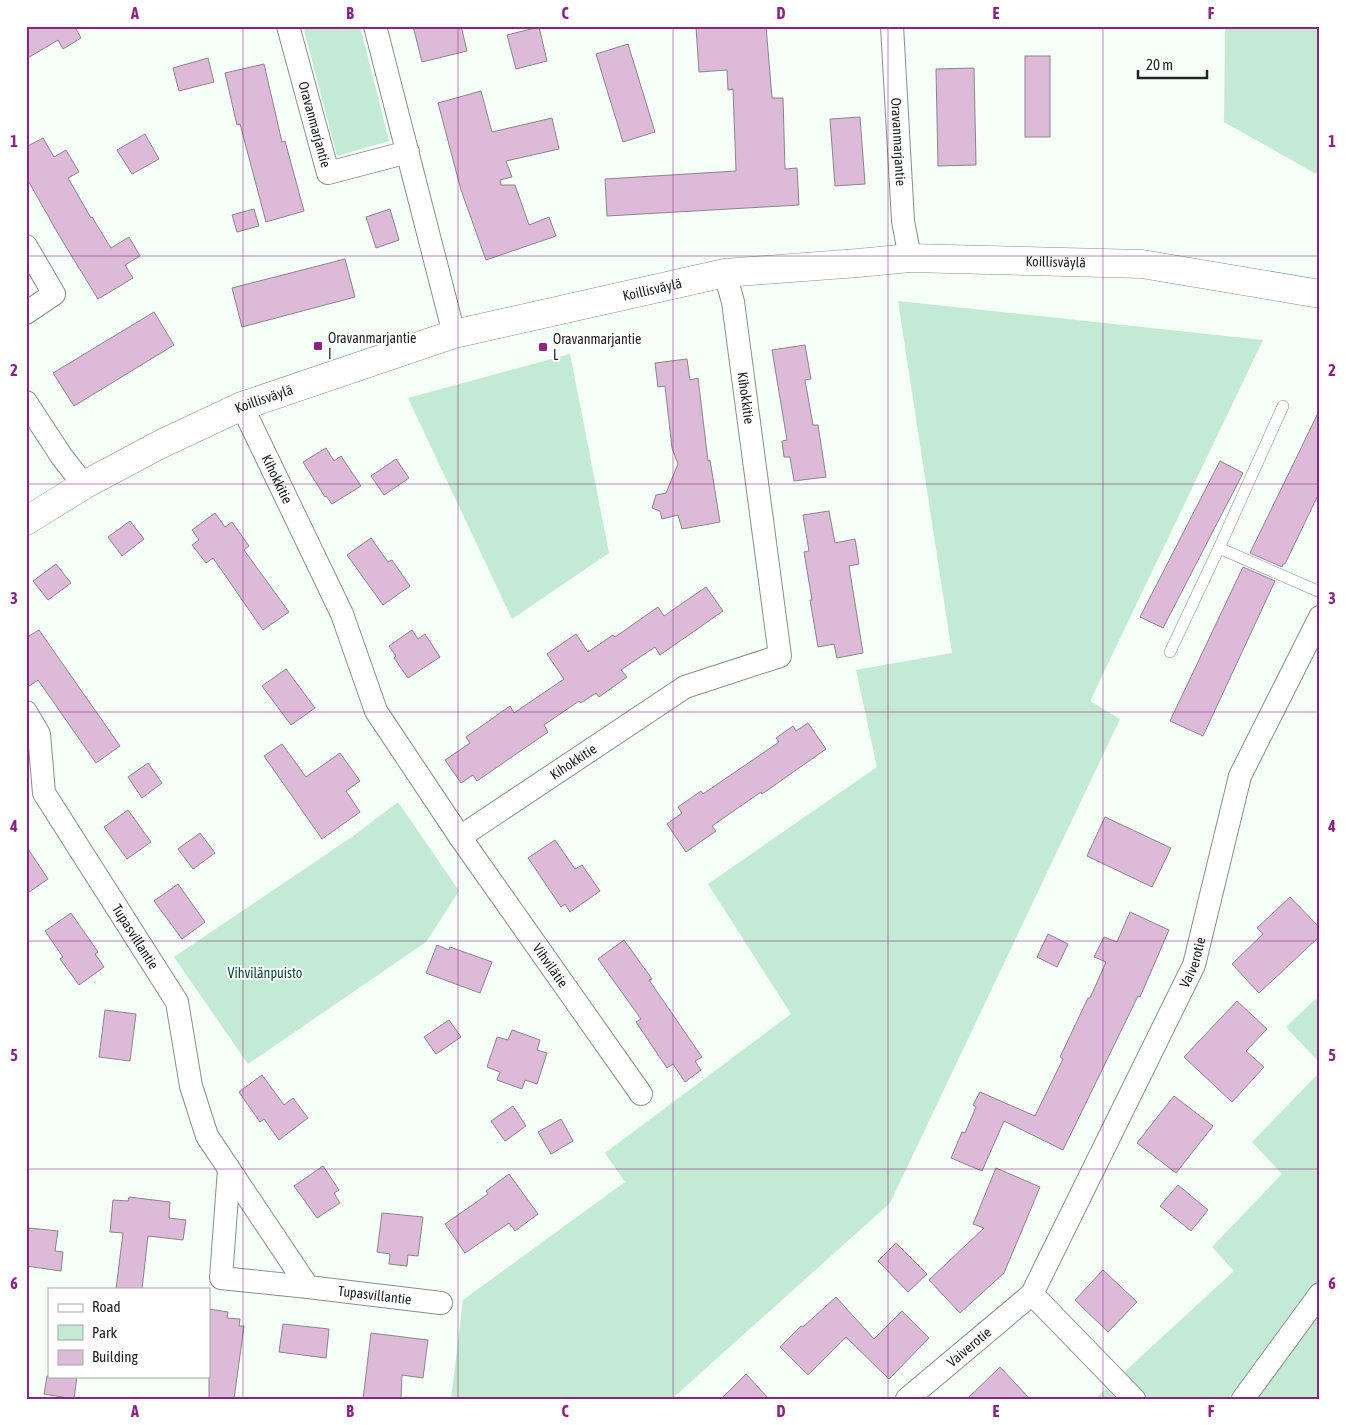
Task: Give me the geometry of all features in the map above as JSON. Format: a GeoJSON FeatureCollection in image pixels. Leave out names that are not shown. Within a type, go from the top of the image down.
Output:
{"type":"FeatureCollection","features":[{"type":"Feature","properties":{"kind":"street","name":"Oravanmarjantie"},"geometry":{"type":"LineString","coordinates":[[288,26],[328,173],[408,152]]}},
{"type":"Feature","properties":{"kind":"street"},"geometry":{"type":"LineString","coordinates":[[376,26],[454,334]]}},
{"type":"Feature","properties":{"kind":"street","name":"Oravanmarjantie"},"geometry":{"type":"LineString","coordinates":[[892,26],[903,221],[910,258]]}},
{"type":"Feature","properties":{"kind":"street"},"geometry":{"type":"LineString","coordinates":[[26,246],[54,294],[26,313]]}},
{"type":"Feature","properties":{"kind":"street","name":"Koillisväylä"},"geometry":{"type":"LineString","coordinates":[[26,521],[84,485],[161,444],[242,406],[454,334],[725,273],[858,264],[910,258],[1142,264],[1320,294]]}},
{"type":"Feature","properties":{"kind":"street","name":"Kihokkitie"},"geometry":{"type":"LineString","coordinates":[[242,406],[342,614],[376,711],[460,838],[685,687],[780,656],[733,302],[725,273]]}},
{"type":"Feature","properties":{"kind":"street"},"geometry":{"type":"LineString","coordinates":[[26,402],[62,457],[84,485]]}},
{"type":"Feature","properties":{"kind":"street","name":"Vaiverotie"},"geometry":{"type":"LineString","coordinates":[[907,1399],[1032,1294],[1194,965],[1240,776],[1320,617]]}},
{"type":"Feature","properties":{"kind":"street","name":"Tupasvillantie"},"geometry":{"type":"LineString","coordinates":[[26,712],[39,734],[44,793],[177,1002],[194,1095],[207,1136],[308,1286]]}},
{"type":"Feature","properties":{"kind":"street","name":"Vihvilätie"},"geometry":{"type":"LineString","coordinates":[[460,838],[641,1094]]}},
{"type":"Feature","properties":{"kind":"street","name":"Tupasvillantie"},"geometry":{"type":"LineString","coordinates":[[229,1169],[221,1278],[308,1286],[440,1303]]}},
{"type":"Feature","properties":{"kind":"street"},"geometry":{"type":"LineString","coordinates":[[1032,1294],[1134,1399]]}},
{"type":"Feature","properties":{"kind":"street"},"geometry":{"type":"LineString","coordinates":[[1243,1399],[1320,1294]]}},
{"type":"Feature","properties":{"kind":"lane"},"geometry":{"type":"LineString","coordinates":[[1170,652],[1283,406]]}},
{"type":"Feature","properties":{"kind":"lane"},"geometry":{"type":"LineString","coordinates":[[1219,548],[1320,592]]}},
{"type":"Feature","properties":{"kind":"green space"},"geometry":{"type":"Polygon","coordinates":[[[303,26],[360,26],[389,141],[337,156],[303,26]]]}},
{"type":"Feature","properties":{"kind":"green space"},"geometry":{"type":"Polygon","coordinates":[[[1225,26],[1320,26],[1320,176],[1224,122],[1225,26]]]}},
{"type":"Feature","properties":{"kind":"green space"},"geometry":{"type":"Polygon","coordinates":[[[898,301],[1263,340],[1090,701],[1120,719],[890,1203],[675,1396],[676,1399],[451,1399],[463,1300],[625,1182],[605,1153],[791,1014],[708,884],[877,767],[856,670],[952,653],[898,301]]]}},
{"type":"Feature","properties":{"kind":"green space"},"geometry":{"type":"Polygon","coordinates":[[[570,354],[609,553],[512,619],[408,398],[570,354]]]}},
{"type":"Feature","properties":{"kind":"green space","name":"Vihvilänpuisto"},"geometry":{"type":"Polygon","coordinates":[[[398,802],[459,891],[426,942],[248,1064],[174,957],[352,837],[398,802]]]}},
{"type":"Feature","properties":{"kind":"green space"},"geometry":{"type":"Polygon","coordinates":[[[1320,995],[1320,1063],[1286,1027],[1320,995]]]}},
{"type":"Feature","properties":{"kind":"green space"},"geometry":{"type":"Polygon","coordinates":[[[1320,1072],[1320,1399],[1095,1399],[1234,1271],[1212,1247],[1282,1174],[1252,1142],[1320,1072]]]}},
{"type":"Feature","properties":{"kind":"building"},"geometry":{"type":"Polygon","coordinates":[[[26,26],[80,26],[76,29],[81,38],[63,49],[58,40],[26,59],[26,26]]]}},
{"type":"Feature","properties":{"kind":"building"},"geometry":{"type":"Polygon","coordinates":[[[413,26],[461,26],[467,51],[422,62],[413,26]]]}},
{"type":"Feature","properties":{"kind":"building"},"geometry":{"type":"Polygon","coordinates":[[[766,26],[772,98],[783,98],[785,169],[797,168],[799,205],[607,216],[605,179],[736,171],[733,89],[728,90],[727,70],[699,72],[696,27],[766,26]]]}},
{"type":"Feature","properties":{"kind":"building"},"geometry":{"type":"Polygon","coordinates":[[[539,27],[547,61],[516,69],[507,35],[539,27]]]}},
{"type":"Feature","properties":{"kind":"building"},"geometry":{"type":"Polygon","coordinates":[[[628,44],[655,132],[623,142],[596,54],[628,44]]]}},
{"type":"Feature","properties":{"kind":"building"},"geometry":{"type":"Polygon","coordinates":[[[1025,56],[1050,56],[1050,137],[1025,137],[1025,56]]]}},
{"type":"Feature","properties":{"kind":"building"},"geometry":{"type":"Polygon","coordinates":[[[208,58],[214,82],[179,91],[173,68],[208,58]]]}},
{"type":"Feature","properties":{"kind":"building"},"geometry":{"type":"Polygon","coordinates":[[[264,64],[282,142],[285,141],[304,211],[266,222],[240,124],[237,125],[225,73],[264,64]]]}},
{"type":"Feature","properties":{"kind":"building"},"geometry":{"type":"Polygon","coordinates":[[[974,68],[976,165],[938,166],[936,69],[974,68]]]}},
{"type":"Feature","properties":{"kind":"building"},"geometry":{"type":"Polygon","coordinates":[[[481,91],[492,132],[552,118],[559,149],[506,161],[512,177],[500,180],[501,185],[515,185],[529,225],[549,217],[556,236],[486,260],[461,190],[438,103],[481,91]]]}},
{"type":"Feature","properties":{"kind":"building"},"geometry":{"type":"Polygon","coordinates":[[[860,117],[865,184],[835,186],[830,119],[860,117]]]}},
{"type":"Feature","properties":{"kind":"building"},"geometry":{"type":"Polygon","coordinates":[[[145,134],[159,159],[132,174],[117,150],[145,134]]]}},
{"type":"Feature","properties":{"kind":"building"},"geometry":{"type":"Polygon","coordinates":[[[43,138],[54,157],[66,150],[79,172],[68,178],[111,248],[129,237],[140,256],[125,265],[133,278],[98,299],[26,177],[26,147],[43,138]]]}},
{"type":"Feature","properties":{"kind":"building"},"geometry":{"type":"Polygon","coordinates":[[[254,209],[259,226],[237,232],[232,215],[254,209]]]}},
{"type":"Feature","properties":{"kind":"building"},"geometry":{"type":"Polygon","coordinates":[[[390,209],[399,240],[376,248],[366,217],[390,209]]]}},
{"type":"Feature","properties":{"kind":"building"},"geometry":{"type":"Polygon","coordinates":[[[345,259],[355,297],[242,327],[232,288],[345,259]]]}},
{"type":"Feature","properties":{"kind":"building"},"geometry":{"type":"Polygon","coordinates":[[[154,312],[174,345],[74,406],[53,373],[154,312]]]}},
{"type":"Feature","properties":{"kind":"building"},"geometry":{"type":"Polygon","coordinates":[[[805,345],[811,379],[805,380],[813,425],[818,425],[826,477],[794,481],[790,457],[784,457],[782,441],[787,440],[772,350],[805,345]]]}},
{"type":"Feature","properties":{"kind":"building"},"geometry":{"type":"Polygon","coordinates":[[[687,359],[690,380],[698,378],[708,461],[710,460],[720,522],[682,529],[678,515],[662,519],[660,511],[652,508],[656,495],[666,493],[678,464],[672,448],[665,386],[658,387],[655,363],[687,359]]]}},
{"type":"Feature","properties":{"kind":"building"},"geometry":{"type":"Polygon","coordinates":[[[1320,409],[1320,491],[1282,567],[1250,553],[1320,409]]]}},
{"type":"Feature","properties":{"kind":"building"},"geometry":{"type":"Polygon","coordinates":[[[326,448],[334,461],[341,456],[361,486],[332,504],[325,497],[303,462],[326,448]]]}},
{"type":"Feature","properties":{"kind":"building"},"geometry":{"type":"Polygon","coordinates":[[[396,459],[409,478],[384,495],[371,476],[396,459]]]}},
{"type":"Feature","properties":{"kind":"building"},"geometry":{"type":"Polygon","coordinates":[[[1220,461],[1243,473],[1163,628],[1140,617],[1220,461]]]}},
{"type":"Feature","properties":{"kind":"building"},"geometry":{"type":"Polygon","coordinates":[[[829,511],[835,543],[855,539],[859,564],[849,566],[863,653],[837,658],[834,644],[818,647],[804,552],[809,551],[803,515],[829,511]]]}},
{"type":"Feature","properties":{"kind":"building"},"geometry":{"type":"Polygon","coordinates":[[[215,513],[225,527],[232,522],[249,546],[244,550],[289,612],[263,630],[213,558],[206,563],[192,545],[199,540],[192,530],[215,513]]]}},
{"type":"Feature","properties":{"kind":"building"},"geometry":{"type":"Polygon","coordinates":[[[130,521],[144,539],[122,556],[108,537],[130,521]]]}},
{"type":"Feature","properties":{"kind":"building"},"geometry":{"type":"Polygon","coordinates":[[[371,538],[388,562],[392,560],[410,586],[383,605],[347,555],[371,538]]]}},
{"type":"Feature","properties":{"kind":"building"},"geometry":{"type":"Polygon","coordinates":[[[56,564],[71,583],[48,600],[33,581],[56,564]]]}},
{"type":"Feature","properties":{"kind":"building"},"geometry":{"type":"Polygon","coordinates":[[[1243,567],[1275,581],[1203,736],[1170,721],[1243,567]]]}},
{"type":"Feature","properties":{"kind":"building"},"geometry":{"type":"Polygon","coordinates":[[[706,587],[723,611],[660,655],[655,647],[621,670],[627,677],[599,697],[596,693],[581,703],[579,701],[544,725],[548,732],[477,781],[473,775],[461,783],[445,760],[470,743],[466,737],[510,706],[514,713],[564,679],[547,654],[576,634],[588,652],[613,635],[615,637],[658,607],[664,616],[706,587]]]}},
{"type":"Feature","properties":{"kind":"building"},"geometry":{"type":"Polygon","coordinates":[[[39,630],[120,746],[96,763],[38,680],[26,688],[26,638],[39,630]]]}},
{"type":"Feature","properties":{"kind":"building"},"geometry":{"type":"Polygon","coordinates":[[[412,630],[418,639],[425,634],[440,657],[408,678],[394,658],[396,656],[389,646],[412,630]]]}},
{"type":"Feature","properties":{"kind":"building"},"geometry":{"type":"Polygon","coordinates":[[[286,669],[315,708],[291,725],[262,686],[286,669]]]}},
{"type":"Feature","properties":{"kind":"building"},"geometry":{"type":"Polygon","coordinates":[[[808,723],[826,749],[712,826],[716,831],[686,852],[667,824],[682,813],[678,807],[701,791],[703,794],[779,742],[776,738],[793,726],[796,731],[808,723]]]}},
{"type":"Feature","properties":{"kind":"building"},"geometry":{"type":"Polygon","coordinates":[[[282,744],[306,777],[340,753],[360,781],[346,791],[360,812],[322,839],[264,756],[282,744]]]}},
{"type":"Feature","properties":{"kind":"building"},"geometry":{"type":"Polygon","coordinates":[[[148,763],[162,783],[142,798],[128,777],[148,763]]]}},
{"type":"Feature","properties":{"kind":"building"},"geometry":{"type":"Polygon","coordinates":[[[128,810],[151,842],[127,859],[104,827],[128,810]]]}},
{"type":"Feature","properties":{"kind":"building"},"geometry":{"type":"Polygon","coordinates":[[[1105,817],[1171,848],[1152,887],[1087,856],[1105,817]]]}},
{"type":"Feature","properties":{"kind":"building"},"geometry":{"type":"Polygon","coordinates":[[[200,833],[215,853],[193,869],[178,849],[200,833]]]}},
{"type":"Feature","properties":{"kind":"building"},"geometry":{"type":"Polygon","coordinates":[[[555,840],[575,869],[582,865],[600,891],[570,912],[565,904],[561,907],[528,858],[555,840]]]}},
{"type":"Feature","properties":{"kind":"building"},"geometry":{"type":"Polygon","coordinates":[[[26,846],[48,879],[26,894],[26,846]]]}},
{"type":"Feature","properties":{"kind":"building"},"geometry":{"type":"Polygon","coordinates":[[[178,884],[205,922],[182,939],[154,901],[178,884]]]}},
{"type":"Feature","properties":{"kind":"building"},"geometry":{"type":"Polygon","coordinates":[[[1290,897],[1320,928],[1320,936],[1259,993],[1232,964],[1263,934],[1257,928],[1290,897]]]}},
{"type":"Feature","properties":{"kind":"building"},"geometry":{"type":"Polygon","coordinates":[[[1130,912],[1169,930],[1140,997],[1138,996],[1063,1150],[1004,1121],[982,1171],[951,1158],[962,1132],[965,1133],[976,1107],[973,1105],[980,1092],[1035,1116],[1063,1059],[1060,1057],[1106,962],[1094,957],[1104,937],[1117,942],[1130,912]]]}},
{"type":"Feature","properties":{"kind":"building"},"geometry":{"type":"Polygon","coordinates":[[[71,913],[98,952],[95,954],[104,967],[79,985],[60,959],[63,957],[45,931],[71,913]]]}},
{"type":"Feature","properties":{"kind":"building"},"geometry":{"type":"Polygon","coordinates":[[[1048,934],[1068,944],[1057,967],[1037,957],[1048,934]]]}},
{"type":"Feature","properties":{"kind":"building"},"geometry":{"type":"Polygon","coordinates":[[[624,940],[652,979],[649,980],[702,1057],[695,1061],[701,1070],[685,1082],[673,1064],[667,1068],[636,1022],[641,1019],[598,959],[624,940]]]}},
{"type":"Feature","properties":{"kind":"building"},"geometry":{"type":"Polygon","coordinates":[[[437,945],[449,950],[450,947],[492,962],[480,993],[426,973],[437,945]]]}},
{"type":"Feature","properties":{"kind":"building"},"geometry":{"type":"Polygon","coordinates":[[[1237,1001],[1267,1029],[1246,1051],[1264,1067],[1232,1102],[1184,1057],[1237,1001]]]}},
{"type":"Feature","properties":{"kind":"building"},"geometry":{"type":"Polygon","coordinates":[[[105,1010],[136,1014],[130,1061],[99,1057],[105,1010]]]}},
{"type":"Feature","properties":{"kind":"building"},"geometry":{"type":"Polygon","coordinates":[[[449,1020],[461,1037],[436,1054],[424,1037],[449,1020]]]}},
{"type":"Feature","properties":{"kind":"building"},"geometry":{"type":"Polygon","coordinates":[[[512,1030],[540,1040],[537,1050],[547,1053],[537,1084],[525,1080],[522,1089],[497,1080],[500,1072],[487,1067],[497,1037],[508,1040],[512,1030]]]}},
{"type":"Feature","properties":{"kind":"building"},"geometry":{"type":"Polygon","coordinates":[[[262,1075],[284,1105],[293,1098],[308,1118],[279,1140],[264,1119],[260,1122],[239,1092],[262,1075]]]}},
{"type":"Feature","properties":{"kind":"building"},"geometry":{"type":"Polygon","coordinates":[[[1174,1096],[1213,1126],[1176,1173],[1137,1143],[1174,1096]]]}},
{"type":"Feature","properties":{"kind":"building"},"geometry":{"type":"Polygon","coordinates":[[[513,1106],[526,1126],[505,1141],[491,1121],[513,1106]]]}},
{"type":"Feature","properties":{"kind":"building"},"geometry":{"type":"Polygon","coordinates":[[[561,1119],[573,1141],[551,1154],[538,1132],[561,1119]]]}},
{"type":"Feature","properties":{"kind":"building"},"geometry":{"type":"Polygon","coordinates":[[[323,1166],[339,1190],[334,1193],[340,1203],[317,1218],[294,1186],[323,1166]]]}},
{"type":"Feature","properties":{"kind":"building"},"geometry":{"type":"Polygon","coordinates":[[[996,1168],[1040,1187],[1004,1273],[960,1313],[929,1280],[984,1228],[973,1224],[996,1168]]]}},
{"type":"Feature","properties":{"kind":"building"},"geometry":{"type":"Polygon","coordinates":[[[509,1174],[538,1214],[515,1231],[509,1223],[465,1253],[445,1224],[488,1194],[486,1191],[509,1174]]]}},
{"type":"Feature","properties":{"kind":"building"},"geometry":{"type":"Polygon","coordinates":[[[1178,1185],[1208,1210],[1191,1231],[1160,1206],[1178,1185]]]}},
{"type":"Feature","properties":{"kind":"building"},"geometry":{"type":"Polygon","coordinates":[[[129,1197],[170,1202],[169,1218],[186,1220],[183,1240],[148,1236],[142,1288],[116,1288],[123,1233],[110,1232],[113,1200],[128,1201],[129,1197]]]}},
{"type":"Feature","properties":{"kind":"building"},"geometry":{"type":"Polygon","coordinates":[[[382,1213],[423,1217],[418,1256],[408,1255],[407,1266],[389,1264],[390,1254],[377,1252],[382,1213]]]}},
{"type":"Feature","properties":{"kind":"building"},"geometry":{"type":"Polygon","coordinates":[[[29,1228],[58,1231],[55,1251],[63,1252],[61,1271],[26,1266],[29,1228]]]}},
{"type":"Feature","properties":{"kind":"building"},"geometry":{"type":"Polygon","coordinates":[[[896,1243],[927,1274],[908,1292],[878,1261],[896,1243]]]}},
{"type":"Feature","properties":{"kind":"building"},"geometry":{"type":"Polygon","coordinates":[[[1103,1270],[1137,1302],[1108,1332],[1075,1300],[1103,1270]]]}},
{"type":"Feature","properties":{"kind":"building"},"geometry":{"type":"Polygon","coordinates":[[[836,1297],[874,1339],[902,1311],[929,1338],[889,1379],[846,1337],[808,1375],[780,1347],[801,1326],[803,1327],[836,1297]]]}},
{"type":"Feature","properties":{"kind":"building"},"geometry":{"type":"Polygon","coordinates":[[[210,1309],[228,1312],[227,1318],[240,1319],[239,1326],[244,1326],[234,1399],[209,1399],[210,1309]]]}},
{"type":"Feature","properties":{"kind":"building"},"geometry":{"type":"Polygon","coordinates":[[[283,1324],[329,1329],[326,1358],[279,1352],[283,1324]]]}},
{"type":"Feature","properties":{"kind":"building"},"geometry":{"type":"Polygon","coordinates":[[[371,1333],[428,1340],[423,1378],[402,1375],[401,1399],[363,1399],[371,1333]]]}},
{"type":"Feature","properties":{"kind":"building"},"geometry":{"type":"Polygon","coordinates":[[[1000,1367],[1030,1399],[967,1399],[1000,1367]]]}},
{"type":"Feature","properties":{"kind":"building"},"geometry":{"type":"Polygon","coordinates":[[[746,1374],[769,1399],[721,1399],[746,1374]]]}},
{"type":"Feature","properties":{"kind":"building"},"geometry":{"type":"Polygon","coordinates":[[[47,1376],[48,1378],[77,1378],[74,1399],[44,1394],[47,1376]]]}},
{"type":"Feature","properties":{"kind":"place","name":"Oravanmarjantie I"},"geometry":{"type":"Point","coordinates":[318,346]}},
{"type":"Feature","properties":{"kind":"place","name":"Oravanmarjantie L"},"geometry":{"type":"Point","coordinates":[543,347]}}]}
